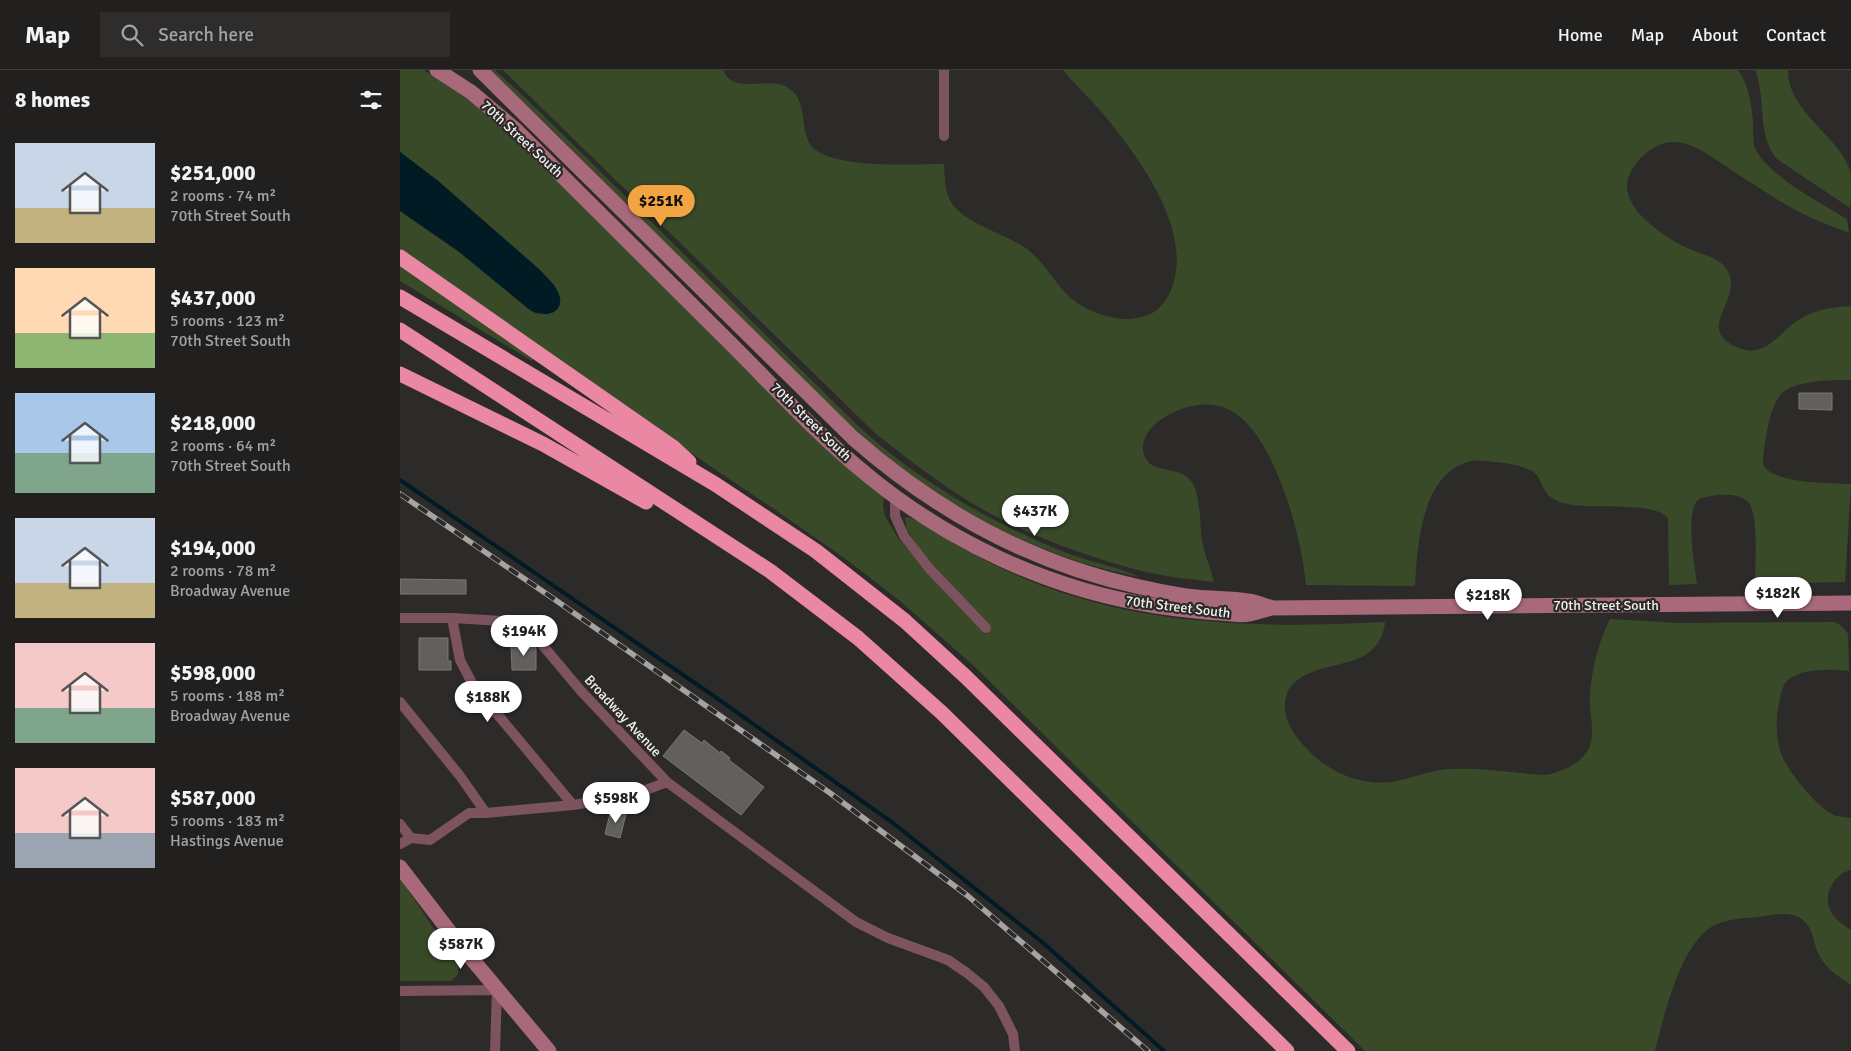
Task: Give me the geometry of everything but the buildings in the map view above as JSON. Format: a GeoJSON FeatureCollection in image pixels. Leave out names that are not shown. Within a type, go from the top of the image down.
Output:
{"type":"FeatureCollection","features":[{"type":"Feature","properties":{"kind":"highway"},"geometry":{"type":"LineString","coordinates":[[400,257],[674,448],[715,484]]}},
{"type":"Feature","properties":{"kind":"highway"},"geometry":{"type":"LineString","coordinates":[[400,297],[715,484],[816,551],[862,586],[925,639],[1027,736],[1348,1051]]}},
{"type":"Feature","properties":{"kind":"highway"},"geometry":{"type":"LineString","coordinates":[[400,330],[770,571],[858,638],[922,694],[1287,1051]]}},
{"type":"Feature","properties":{"kind":"highway"},"geometry":{"type":"LineString","coordinates":[[400,374],[543,444],[770,571]]}},
{"type":"Feature","properties":{"kind":"main road","name":"70th Street South"},"geometry":{"type":"LineString","coordinates":[[436,70],[471,92],[510,125],[839,451],[898,499],[948,531],[997,557],[1051,580],[1074,588],[1130,602],[1194,611],[1248,614],[1271,608],[1851,603]]}},
{"type":"Feature","properties":{"kind":"main road","name":"70th Street South"},"geometry":{"type":"LineString","coordinates":[[480,70],[853,438],[908,483],[981,528],[1032,552],[1081,571],[1156,590],[1194,597],[1248,601],[1271,608]]}},
{"type":"Feature","properties":{"kind":"main road"},"geometry":{"type":"LineString","coordinates":[[400,867],[456,940],[549,1051]]}},
{"type":"Feature","properties":{"kind":"street"},"geometry":{"type":"LineString","coordinates":[[944,70],[944,136]]}},
{"type":"Feature","properties":{"kind":"street"},"geometry":{"type":"LineString","coordinates":[[898,499],[895,504],[895,516],[904,536],[929,568],[986,628]]}},
{"type":"Feature","properties":{"kind":"street","name":"Broadway Avenue"},"geometry":{"type":"LineString","coordinates":[[400,618],[512,620],[529,629],[581,691],[667,782],[856,922],[888,938],[948,960],[967,972],[984,987],[999,1006],[1013,1034],[1015,1051]]}},
{"type":"Feature","properties":{"kind":"street"},"geometry":{"type":"LineString","coordinates":[[452,618],[460,660],[473,685],[572,805]]}},
{"type":"Feature","properties":{"kind":"street"},"geometry":{"type":"LineString","coordinates":[[400,702],[460,776],[486,813]]}},
{"type":"Feature","properties":{"kind":"street"},"geometry":{"type":"LineString","coordinates":[[400,844],[412,838],[430,840],[469,813],[572,805],[630,796],[667,782]]}},
{"type":"Feature","properties":{"kind":"street"},"geometry":{"type":"LineString","coordinates":[[400,824],[412,838]]}},
{"type":"Feature","properties":{"kind":"street"},"geometry":{"type":"LineString","coordinates":[[400,991],[497,990],[495,1051]]}},
{"type":"Feature","properties":{"kind":"green space"},"geometry":{"type":"Polygon","coordinates":[[[400,70],[424,70],[462,94],[492,118],[536,160],[832,454],[884,498],[885,516],[898,538],[985,634],[991,628],[922,552],[907,530],[905,518],[917,521],[970,553],[1035,583],[1078,598],[1120,608],[1164,616],[1251,624],[1296,625],[1385,622],[1380,640],[1371,651],[1357,659],[1306,675],[1288,691],[1285,704],[1285,712],[1290,726],[1303,744],[1313,755],[1332,769],[1352,778],[1374,782],[1397,781],[1446,769],[1547,775],[1576,763],[1586,754],[1591,742],[1590,698],[1592,678],[1599,647],[1610,619],[1677,623],[1833,622],[1840,625],[1848,634],[1849,671],[1808,671],[1792,677],[1786,682],[1778,708],[1777,731],[1779,748],[1784,761],[1804,789],[1829,812],[1836,816],[1851,818],[1851,870],[1841,875],[1832,884],[1828,901],[1830,911],[1835,918],[1851,930],[1851,985],[1831,970],[1819,956],[1809,927],[1798,917],[1781,914],[1737,919],[1717,924],[1704,932],[1693,945],[1669,999],[1655,1051],[1365,1051],[974,666],[900,601],[847,560],[790,520],[400,252],[400,211],[458,251],[536,314],[561,300],[555,286],[540,270],[437,180],[400,152],[400,70]]]}},
{"type":"Feature","properties":{"kind":"green space"},"geometry":{"type":"Polygon","coordinates":[[[490,70],[495,70],[538,110],[857,425],[904,464],[955,498],[1008,527],[1064,552],[1140,577],[1058,554],[1019,538],[944,498],[909,474],[844,419],[490,70]]]}},
{"type":"Feature","properties":{"kind":"green space"},"geometry":{"type":"Polygon","coordinates":[[[503,70],[723,70],[734,82],[742,84],[769,83],[785,86],[793,91],[801,105],[807,137],[810,144],[819,152],[834,158],[872,164],[944,164],[947,194],[954,206],[962,214],[1027,249],[1042,263],[1066,294],[1082,306],[1108,317],[1127,319],[1145,316],[1154,312],[1168,296],[1175,277],[1177,256],[1174,234],[1167,212],[1156,190],[1131,149],[1104,115],[1063,70],[1738,70],[1749,94],[1754,145],[1759,156],[1781,177],[1847,219],[1849,233],[1797,211],[1706,154],[1683,143],[1673,142],[1657,146],[1640,158],[1629,176],[1627,187],[1629,198],[1644,218],[1665,235],[1675,242],[1712,257],[1725,267],[1730,278],[1730,290],[1719,322],[1720,332],[1725,340],[1739,348],[1757,350],[1771,343],[1790,326],[1809,314],[1830,308],[1851,306],[1851,380],[1805,383],[1796,385],[1782,393],[1777,399],[1771,416],[1763,464],[1768,471],[1789,479],[1817,483],[1851,484],[1845,582],[1755,584],[1755,528],[1751,508],[1748,502],[1737,496],[1724,495],[1699,499],[1692,514],[1691,526],[1697,584],[1669,585],[1668,519],[1663,514],[1642,508],[1584,506],[1561,502],[1547,494],[1538,477],[1532,471],[1500,462],[1472,461],[1450,471],[1439,483],[1430,498],[1420,534],[1415,586],[1306,585],[1304,565],[1293,519],[1276,470],[1265,448],[1253,430],[1239,416],[1221,407],[1202,404],[1174,412],[1153,426],[1144,439],[1143,450],[1145,458],[1150,463],[1156,467],[1184,475],[1194,486],[1197,493],[1203,546],[1214,582],[1142,571],[1074,550],[1028,532],[985,511],[942,484],[876,434],[503,70]]]}},
{"type":"Feature","properties":{"kind":"green space"},"geometry":{"type":"Polygon","coordinates":[[[1755,70],[1788,70],[1790,85],[1796,98],[1844,157],[1850,170],[1850,208],[1777,159],[1766,139],[1761,93],[1755,70]]]}},
{"type":"Feature","properties":{"kind":"green space"},"geometry":{"type":"Polygon","coordinates":[[[400,266],[535,358],[532,361],[400,281],[400,266]]]}},
{"type":"Feature","properties":{"kind":"green space"},"geometry":{"type":"Polygon","coordinates":[[[400,878],[458,965],[458,974],[451,981],[400,981],[400,878]]]}},
{"type":"Feature","properties":{"kind":"water"},"geometry":{"type":"Polygon","coordinates":[[[400,152],[437,180],[540,270],[558,292],[560,305],[557,309],[548,314],[536,313],[530,310],[458,251],[400,211],[400,152]]]}},
{"type":"Feature","properties":{"kind":"waterway"},"geometry":{"type":"LineString","coordinates":[[400,480],[718,699],[893,823],[1042,942],[1164,1051]]}},
{"type":"Feature","properties":{"kind":"railway"},"geometry":{"type":"LineString","coordinates":[[400,494],[554,599],[830,793],[968,896],[1148,1051]]}}]}
